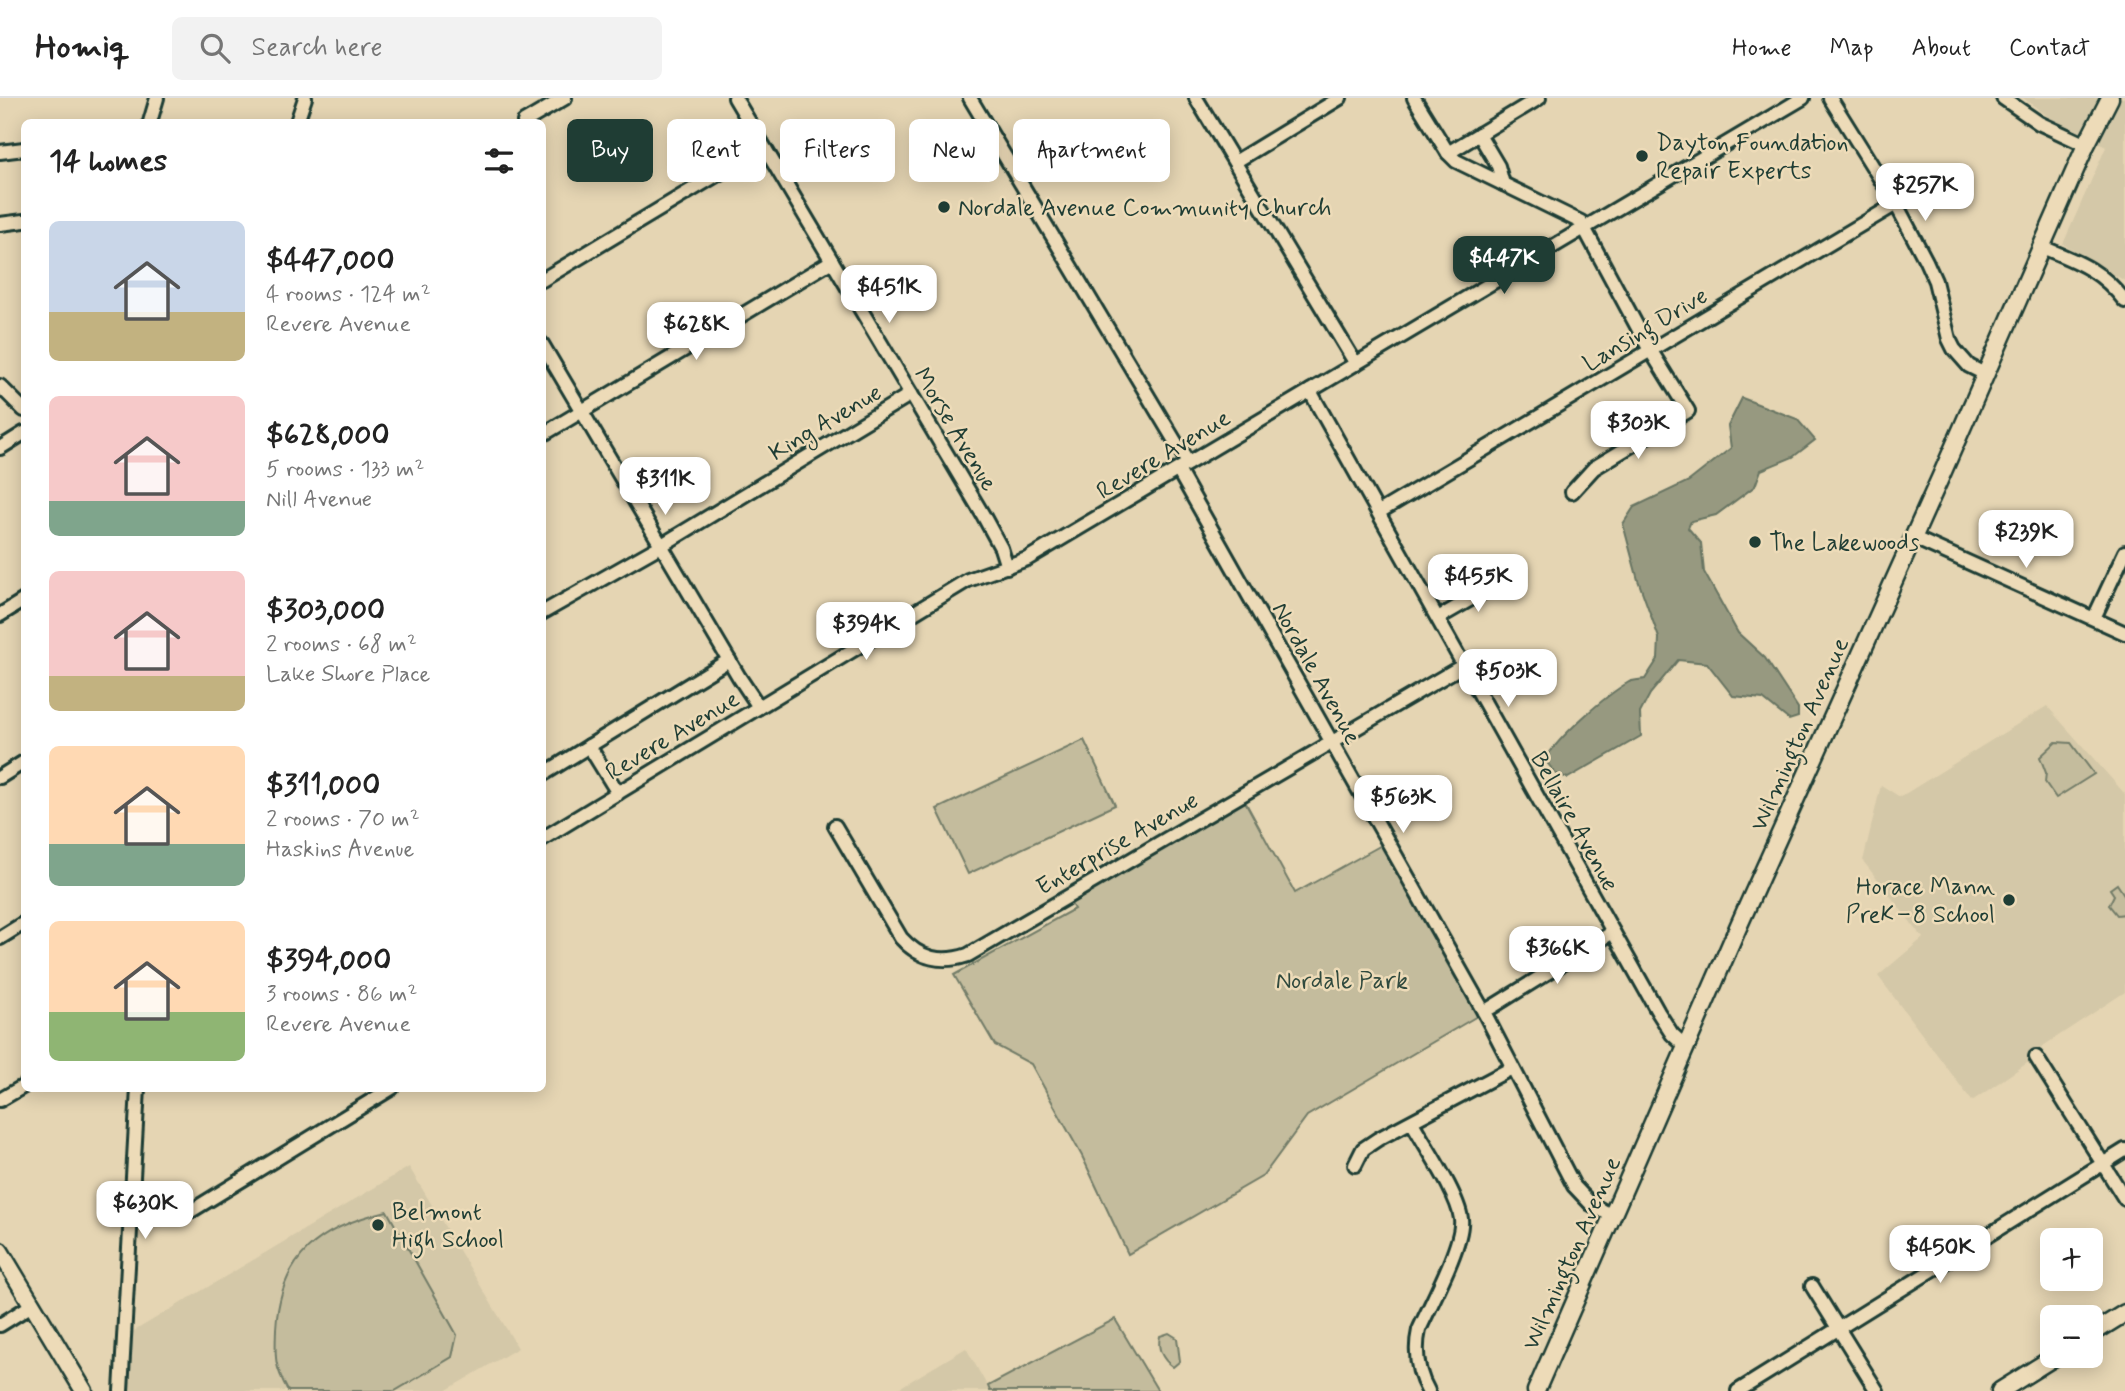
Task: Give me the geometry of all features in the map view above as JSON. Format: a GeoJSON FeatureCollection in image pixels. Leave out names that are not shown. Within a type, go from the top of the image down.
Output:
{"type":"FeatureCollection","features":[{"type":"Feature","properties":{"kind":"main road","name":"Wilmington Avenue"},"geometry":{"type":"LineString","coordinates":[[1536,1391],[1686,1046],[2110,98]]}},
{"type":"Feature","properties":{"kind":"main road"},"geometry":{"type":"LineString","coordinates":[[0,1251],[85,1391]]}},
{"type":"Feature","properties":{"kind":"main road"},"geometry":{"type":"LineString","coordinates":[[2103,1327],[2125,1313]]}},
{"type":"Feature","properties":{"kind":"main road"},"geometry":{"type":"LineString","coordinates":[[2000,1391],[2040,1366]]}},
{"type":"Feature","properties":{"kind":"street"},"geometry":{"type":"LineString","coordinates":[[151,119],[157,98]]}},
{"type":"Feature","properties":{"kind":"street"},"geometry":{"type":"LineString","coordinates":[[298,119],[305,98]]}},
{"type":"Feature","properties":{"kind":"street"},"geometry":{"type":"LineString","coordinates":[[529,119],[565,98]]}},
{"type":"Feature","properties":{"kind":"street","name":"Morse Avenue"},"geometry":{"type":"LineString","coordinates":[[735,98],[747,119]]}},
{"type":"Feature","properties":{"kind":"street","name":"Nordale Avenue"},"geometry":{"type":"LineString","coordinates":[[970,98],[1183,466],[1331,742],[1484,1012],[1574,1186],[1591,1205],[1612,1216]]}},
{"type":"Feature","properties":{"kind":"street"},"geometry":{"type":"LineString","coordinates":[[1196,98],[1356,364]]}},
{"type":"Feature","properties":{"kind":"street"},"geometry":{"type":"LineString","coordinates":[[1234,162],[1340,98]]}},
{"type":"Feature","properties":{"kind":"street"},"geometry":{"type":"LineString","coordinates":[[1415,98],[1448,153],[1466,168],[1581,222],[1650,350],[1688,411],[1594,468],[1572,492]]}},
{"type":"Feature","properties":{"kind":"street"},"geometry":{"type":"LineString","coordinates":[[1448,153],[1539,98]]}},
{"type":"Feature","properties":{"kind":"street","name":"Revere Avenue"},"geometry":{"type":"LineString","coordinates":[[546,837],[968,580],[1027,559],[1803,98]]}},
{"type":"Feature","properties":{"kind":"street"},"geometry":{"type":"LineString","coordinates":[[1830,98],[1913,234],[1935,281],[1949,339],[1954,349],[1969,366],[1985,374]]}},
{"type":"Feature","properties":{"kind":"street"},"geometry":{"type":"LineString","coordinates":[[2003,98],[2039,123],[2087,145]]}},
{"type":"Feature","properties":{"kind":"street"},"geometry":{"type":"LineString","coordinates":[[1479,134],[1498,166],[1503,184]]}},
{"type":"Feature","properties":{"kind":"street"},"geometry":{"type":"LineString","coordinates":[[0,152],[21,149]]}},
{"type":"Feature","properties":{"kind":"street","name":"Morse Avenue"},"geometry":{"type":"LineString","coordinates":[[766,152],[989,526],[1001,548],[1007,567]]}},
{"type":"Feature","properties":{"kind":"street"},"geometry":{"type":"LineString","coordinates":[[546,279],[705,182]]}},
{"type":"Feature","properties":{"kind":"street","name":"Lansing Drive"},"geometry":{"type":"LineString","coordinates":[[1379,512],[1896,204]]}},
{"type":"Feature","properties":{"kind":"street"},"geometry":{"type":"LineString","coordinates":[[0,224],[21,221]]}},
{"type":"Feature","properties":{"kind":"street"},"geometry":{"type":"LineString","coordinates":[[2042,247],[2092,269],[2108,281],[2125,301]]}},
{"type":"Feature","properties":{"kind":"street"},"geometry":{"type":"LineString","coordinates":[[546,433],[832,261]]}},
{"type":"Feature","properties":{"kind":"street"},"geometry":{"type":"LineString","coordinates":[[546,351],[759,707]]}},
{"type":"Feature","properties":{"kind":"street"},"geometry":{"type":"LineString","coordinates":[[0,386],[21,407]]}},
{"type":"Feature","properties":{"kind":"street","name":"Bellaire Avenue"},"geometry":{"type":"LineString","coordinates":[[1310,391],[1613,932],[1672,1034],[1686,1046]]}},
{"type":"Feature","properties":{"kind":"street","name":"King Avenue"},"geometry":{"type":"LineString","coordinates":[[546,611],[662,545],[911,394]]}},
{"type":"Feature","properties":{"kind":"street"},"geometry":{"type":"LineString","coordinates":[[0,448],[21,435]]}},
{"type":"Feature","properties":{"kind":"street"},"geometry":{"type":"LineString","coordinates":[[1912,537],[2125,634]]}},
{"type":"Feature","properties":{"kind":"street"},"geometry":{"type":"LineString","coordinates":[[2094,618],[2125,552]]}},
{"type":"Feature","properties":{"kind":"street"},"geometry":{"type":"LineString","coordinates":[[1438,618],[1502,581]]}},
{"type":"Feature","properties":{"kind":"street"},"geometry":{"type":"LineString","coordinates":[[0,615],[21,602]]}},
{"type":"Feature","properties":{"kind":"street"},"geometry":{"type":"LineString","coordinates":[[546,773],[729,660]]}},
{"type":"Feature","properties":{"kind":"street","name":"Enterprise Avenue"},"geometry":{"type":"LineString","coordinates":[[835,826],[901,938],[911,949],[935,960],[957,959],[968,956],[1464,665]]}},
{"type":"Feature","properties":{"kind":"street"},"geometry":{"type":"LineString","coordinates":[[589,746],[618,793]]}},
{"type":"Feature","properties":{"kind":"street"},"geometry":{"type":"LineString","coordinates":[[0,777],[21,764]]}},
{"type":"Feature","properties":{"kind":"street"},"geometry":{"type":"LineString","coordinates":[[0,939],[21,925]]}},
{"type":"Feature","properties":{"kind":"street"},"geometry":{"type":"LineString","coordinates":[[1484,1012],[1613,932]]}},
{"type":"Feature","properties":{"kind":"street"},"geometry":{"type":"LineString","coordinates":[[2036,1057],[2125,1199]]}},
{"type":"Feature","properties":{"kind":"street"},"geometry":{"type":"LineString","coordinates":[[1355,1165],[1363,1149],[1512,1068]]}},
{"type":"Feature","properties":{"kind":"street"},"geometry":{"type":"LineString","coordinates":[[0,1100],[21,1088]]}},
{"type":"Feature","properties":{"kind":"street"},"geometry":{"type":"LineString","coordinates":[[121,1391],[138,1092]]}},
{"type":"Feature","properties":{"kind":"street"},"geometry":{"type":"LineString","coordinates":[[130,1212],[191,1211],[386,1092]]}},
{"type":"Feature","properties":{"kind":"street"},"geometry":{"type":"LineString","coordinates":[[1412,1122],[1449,1189],[1461,1221],[1458,1240],[1419,1330],[1416,1344],[1419,1371],[1428,1391]]}},
{"type":"Feature","properties":{"kind":"street"},"geometry":{"type":"LineString","coordinates":[[1738,1391],[2125,1150]]}},
{"type":"Feature","properties":{"kind":"street"},"geometry":{"type":"LineString","coordinates":[[1812,1286],[1877,1391]]}},
{"type":"Feature","properties":{"kind":"street"},"geometry":{"type":"LineString","coordinates":[[0,1325],[32,1305]]}},
{"type":"Feature","properties":{"kind":"shaded area"},"geometry":{"type":"Polygon","coordinates":[[[2023,98],[2125,98],[2125,281],[2063,244],[2106,147],[2053,120],[2023,98]]]}},
{"type":"Feature","properties":{"kind":"shaded area"},"geometry":{"type":"Polygon","coordinates":[[[1742,398],[1797,419],[1815,440],[1793,457],[1761,470],[1755,486],[1716,515],[1691,521],[1688,528],[1701,543],[1704,572],[1738,633],[1765,658],[1798,708],[1798,717],[1789,720],[1763,699],[1733,696],[1707,663],[1678,660],[1650,694],[1640,713],[1641,736],[1568,778],[1556,774],[1545,760],[1560,740],[1619,688],[1629,682],[1645,679],[1658,659],[1659,638],[1638,580],[1623,524],[1634,507],[1689,481],[1731,448],[1728,426],[1742,398]]]}},
{"type":"Feature","properties":{"kind":"shaded area","name":"Horace Mann PreK–8 School"},"geometry":{"type":"Polygon","coordinates":[[[2047,706],[2125,794],[2125,992],[2040,1048],[2036,1057],[1972,1101],[1878,976],[1923,938],[1863,861],[1881,785],[1900,797],[2047,706]]]}},
{"type":"Feature","properties":{"kind":"shaded area","name":"Belmont High School"},"geometry":{"type":"Polygon","coordinates":[[[409,1167],[518,1348],[445,1391],[121,1391],[124,1337],[409,1167]]]}},
{"type":"Feature","properties":{"kind":"shaded area"},"geometry":{"type":"Polygon","coordinates":[[[966,1348],[990,1391],[894,1391],[966,1348]]]}},
{"type":"Feature","properties":{"kind":"green space"},"geometry":{"type":"Polygon","coordinates":[[[1084,740],[1115,805],[968,874],[937,809],[1084,740]]]}},
{"type":"Feature","properties":{"kind":"green space"},"geometry":{"type":"Polygon","coordinates":[[[2056,742],[2071,743],[2094,774],[2056,798],[2045,782],[2046,773],[2040,757],[2056,742]]]}},
{"type":"Feature","properties":{"kind":"green space","name":"Nordale Park"},"geometry":{"type":"Polygon","coordinates":[[[1241,794],[1295,893],[1387,842],[1484,1012],[1307,1116],[1263,1176],[1128,1254],[1082,1156],[1031,1064],[995,1045],[954,975],[1074,909],[1067,897],[1241,794]]]}},
{"type":"Feature","properties":{"kind":"green space"},"geometry":{"type":"Polygon","coordinates":[[[2117,884],[2125,896],[2125,914],[2117,915],[2109,905],[2114,895],[2110,889],[2117,884]]]}},
{"type":"Feature","properties":{"kind":"green space"},"geometry":{"type":"Polygon","coordinates":[[[387,1211],[457,1335],[452,1357],[395,1391],[288,1391],[276,1361],[275,1347],[279,1304],[295,1264],[323,1236],[342,1226],[387,1211]]]}},
{"type":"Feature","properties":{"kind":"green space"},"geometry":{"type":"Polygon","coordinates":[[[1115,1319],[1158,1391],[990,1391],[988,1386],[1115,1319]]]}},
{"type":"Feature","properties":{"kind":"green space"},"geometry":{"type":"Polygon","coordinates":[[[1169,1333],[1177,1338],[1180,1361],[1173,1367],[1163,1357],[1159,1345],[1160,1336],[1169,1333]]]}},
{"type":"Feature","properties":{"kind":"place","name":"Dayton Foundation Repair Experts"},"geometry":{"type":"Point","coordinates":[1642,156]}},
{"type":"Feature","properties":{"kind":"place","name":"Nordale Avenue Community Church"},"geometry":{"type":"Point","coordinates":[944,207]}},
{"type":"Feature","properties":{"kind":"place","name":"The Lakewoods"},"geometry":{"type":"Point","coordinates":[1755,542]}},
{"type":"Feature","properties":{"kind":"place","name":"Horace Mann PreK–8 School"},"geometry":{"type":"Point","coordinates":[2009,900]}},
{"type":"Feature","properties":{"kind":"place","name":"Belmont High School"},"geometry":{"type":"Point","coordinates":[378,1225]}}]}
